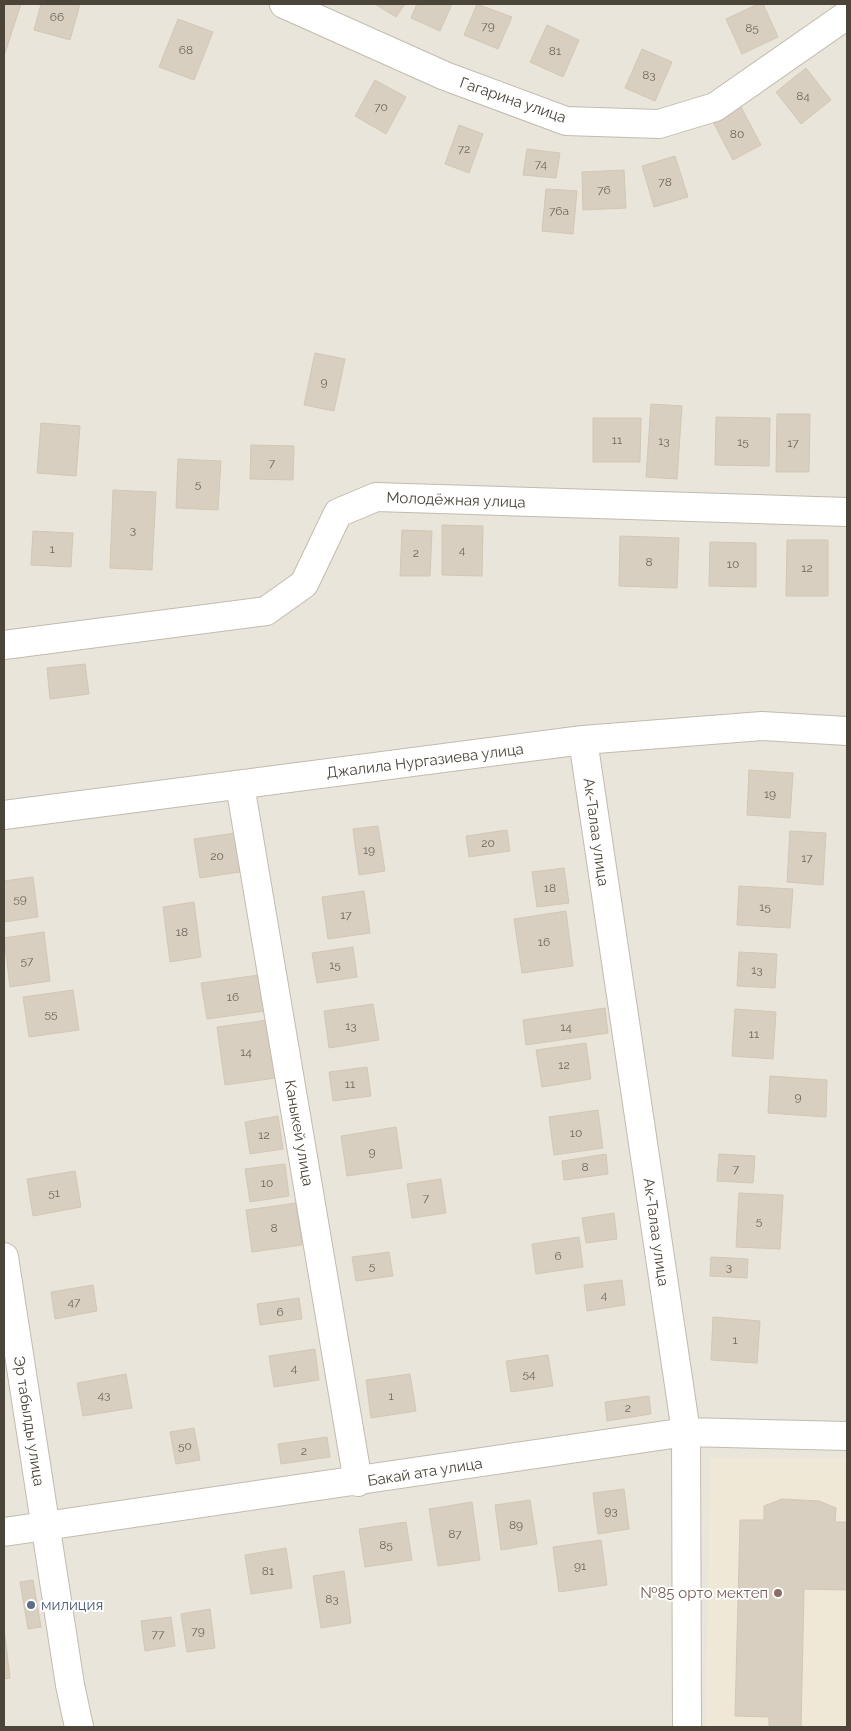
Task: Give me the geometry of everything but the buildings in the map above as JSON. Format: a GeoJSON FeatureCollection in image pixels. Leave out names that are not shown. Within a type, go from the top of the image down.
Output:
{"type":"FeatureCollection","features":[{"type":"Feature","properties":{"kind":"street","name":"Гагарина улица"},"geometry":{"type":"LineString","coordinates":[[284,4],[445,76],[566,121],[659,124],[715,107],[847,15]]}},
{"type":"Feature","properties":{"kind":"street","name":"Молодёжная улица"},"geometry":{"type":"LineString","coordinates":[[4,644],[266,611],[304,584],[338,513],[376,497],[847,512]]}},
{"type":"Feature","properties":{"kind":"street","name":"Джалила Нургазиева улица"},"geometry":{"type":"LineString","coordinates":[[4,816],[582,740],[762,726],[847,731]]}},
{"type":"Feature","properties":{"kind":"street","name":"Ак-Талаа улица"},"geometry":{"type":"LineString","coordinates":[[582,740],[686,1432],[686,1727]]}},
{"type":"Feature","properties":{"kind":"street","name":"Каныкей улица"},"geometry":{"type":"LineString","coordinates":[[240,785],[358,1482]]}},
{"type":"Feature","properties":{"kind":"street","name":"Эр табылды улица"},"geometry":{"type":"LineString","coordinates":[[4,1257],[45,1525],[79,1727]]}},
{"type":"Feature","properties":{"kind":"street","name":"Бакай ата улица"},"geometry":{"type":"LineString","coordinates":[[4,1532],[358,1482],[686,1432],[847,1436]]}},
{"type":"Feature","properties":{"kind":"shaded area"},"geometry":{"type":"Polygon","coordinates":[[[4,4],[847,4],[847,1727],[4,1727],[4,4]]]}},
{"type":"Feature","properties":{"kind":"shaded area","name":"№85 орто мектеп"},"geometry":{"type":"Polygon","coordinates":[[[711,1457],[847,1458],[847,1727],[705,1727],[711,1457]]]}},
{"type":"Feature","properties":{"kind":"place","name":"№85 орто мектеп"},"geometry":{"type":"Point","coordinates":[778,1593]}},
{"type":"Feature","properties":{"kind":"place","name":"милиция"},"geometry":{"type":"Point","coordinates":[31,1605]}}]}
